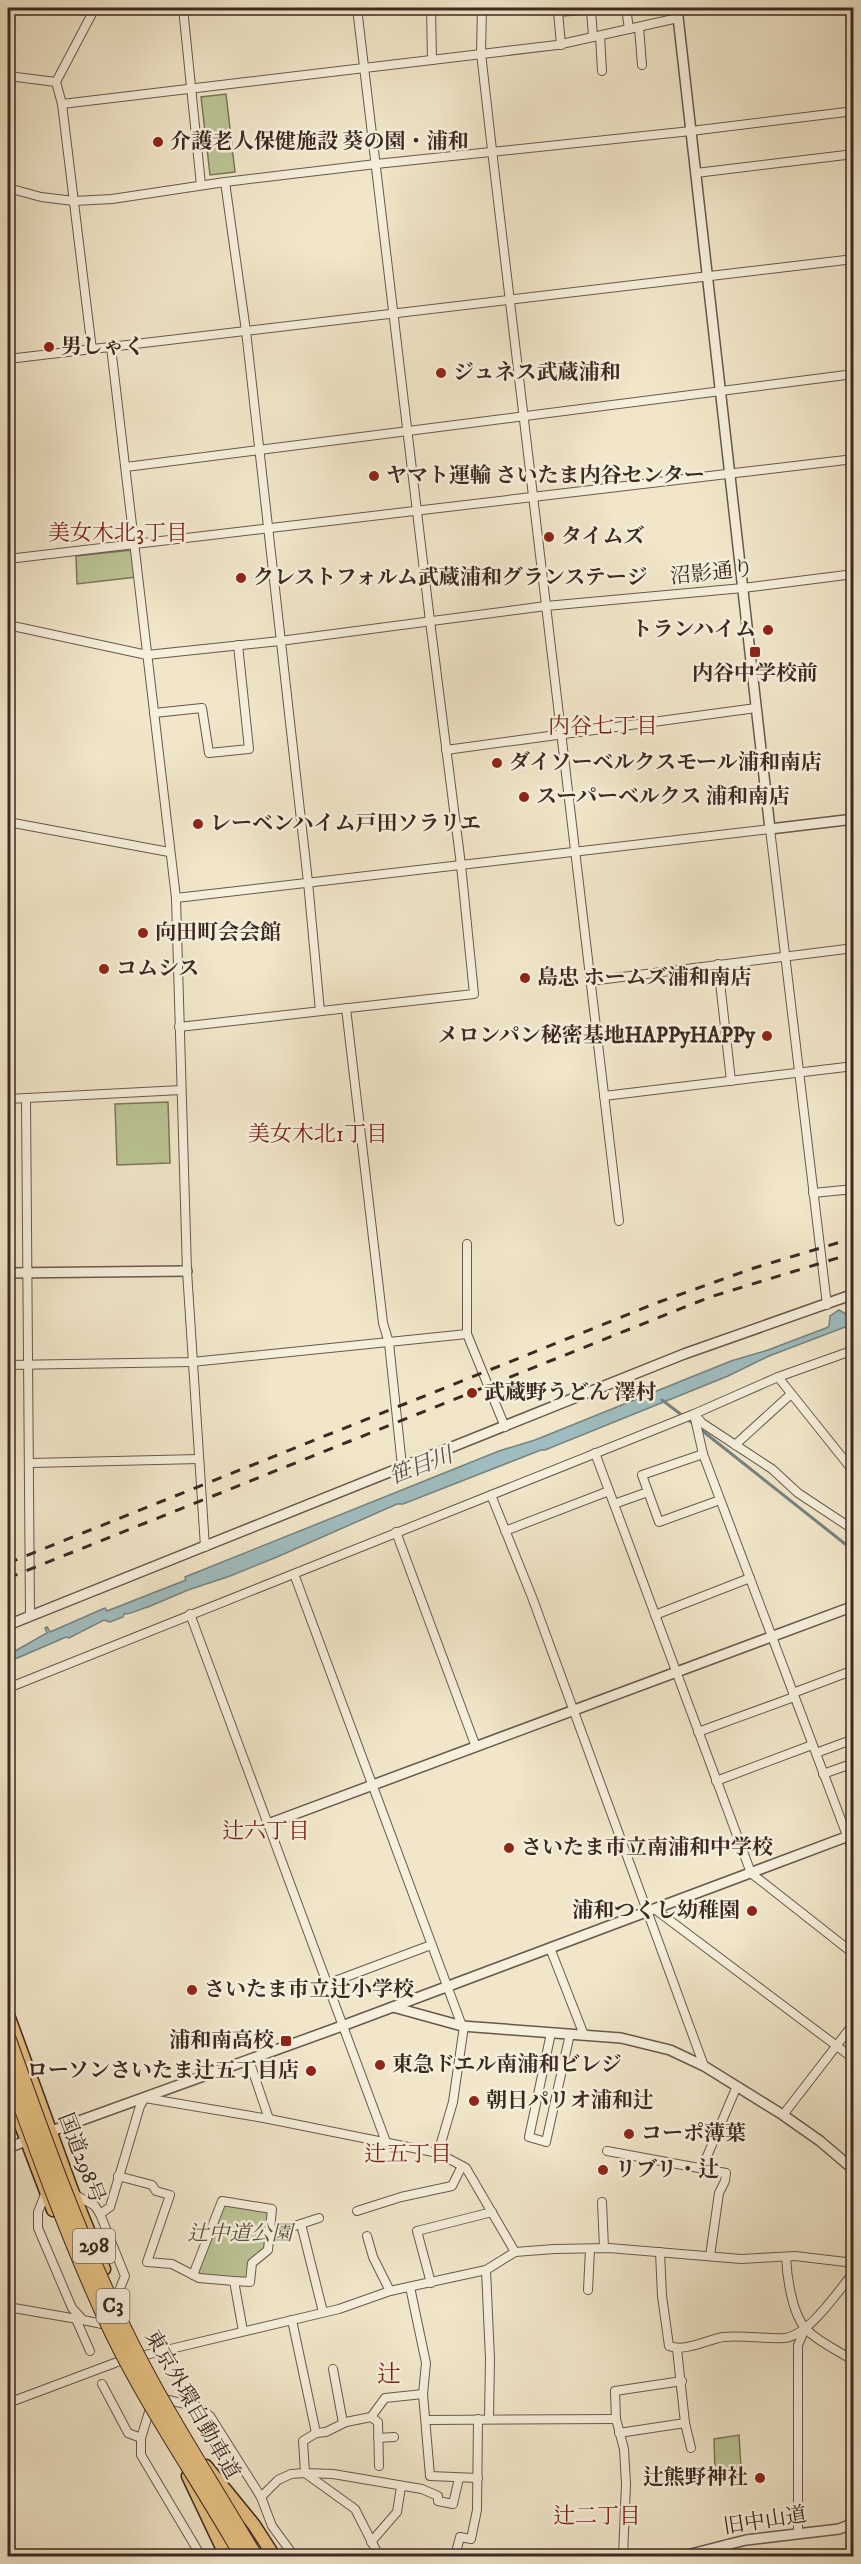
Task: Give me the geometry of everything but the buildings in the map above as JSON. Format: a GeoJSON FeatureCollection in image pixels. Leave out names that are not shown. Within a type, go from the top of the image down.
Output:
{"type":"FeatureCollection","features":[{"type":"Feature","properties":{"kind":"highway","name":"国道298号"},"geometry":{"type":"LineString","coordinates":[[8,2015],[73,2193],[116,2298],[168,2400],[246,2533]]}},
{"type":"Feature","properties":{"kind":"highway","name":"東京外環自動車道"},"geometry":{"type":"LineString","coordinates":[[8,2037],[71,2211],[124,2329],[161,2399],[255,2556]]}},
{"type":"Feature","properties":{"kind":"highway","name":"東京外環自動車道"},"geometry":{"type":"LineString","coordinates":[[8,2072],[62,2219],[113,2334],[150,2404],[242,2556]]}},
{"type":"Feature","properties":{"kind":"highway","name":"298"},"geometry":{"type":"LineString","coordinates":[[8,2091],[46,2192],[102,2324],[120,2361],[188,2476],[228,2551]]}},
{"type":"Feature","properties":{"kind":"highway"},"geometry":{"type":"LineString","coordinates":[[206,2465],[254,2525],[274,2556]]}},
{"type":"Feature","properties":{"kind":"street"},"geometry":{"type":"LineString","coordinates":[[92,350],[62,104],[56,82],[95,8]]}},
{"type":"Feature","properties":{"kind":"street"},"geometry":{"type":"LineString","coordinates":[[183,8],[201,185]]}},
{"type":"Feature","properties":{"kind":"street"},"geometry":{"type":"LineString","coordinates":[[179,1027],[474,994],[461,865],[357,8]]}},
{"type":"Feature","properties":{"kind":"street"},"geometry":{"type":"LineString","coordinates":[[431,8],[432,60]]}},
{"type":"Feature","properties":{"kind":"street"},"geometry":{"type":"LineString","coordinates":[[482,8],[481,53],[619,1221]]}},
{"type":"Feature","properties":{"kind":"street"},"geometry":{"type":"LineString","coordinates":[[561,45],[558,12],[609,8]]}},
{"type":"Feature","properties":{"kind":"street"},"geometry":{"type":"LineString","coordinates":[[626,8],[629,29]]}},
{"type":"Feature","properties":{"kind":"street"},"geometry":{"type":"LineString","coordinates":[[591,10],[602,71]]}},
{"type":"Feature","properties":{"kind":"street"},"geometry":{"type":"LineString","coordinates":[[62,104],[561,45],[639,27],[677,13],[827,1305]]}},
{"type":"Feature","properties":{"kind":"street"},"geometry":{"type":"LineString","coordinates":[[639,27],[642,65]]}},
{"type":"Feature","properties":{"kind":"street"},"geometry":{"type":"LineString","coordinates":[[8,76],[56,82]]}},
{"type":"Feature","properties":{"kind":"street"},"geometry":{"type":"LineString","coordinates":[[8,188],[41,197],[75,201],[112,199],[201,185],[492,150],[691,131],[854,111]]}},
{"type":"Feature","properties":{"kind":"street"},"geometry":{"type":"LineString","coordinates":[[696,173],[854,154]]}},
{"type":"Feature","properties":{"kind":"street"},"geometry":{"type":"LineString","coordinates":[[225,182],[246,331],[308,882],[320,1011]]}},
{"type":"Feature","properties":{"kind":"street"},"geometry":{"type":"LineString","coordinates":[[8,359],[854,259]]}},
{"type":"Feature","properties":{"kind":"street"},"geometry":{"type":"LineString","coordinates":[[111,347],[176,898],[187,1270],[205,1547]]}},
{"type":"Feature","properties":{"kind":"street"},"geometry":{"type":"LineString","coordinates":[[126,467],[854,374]]}},
{"type":"Feature","properties":{"kind":"street"},"geometry":{"type":"LineString","coordinates":[[8,559],[854,459]]}},
{"type":"Feature","properties":{"kind":"street","name":"沼影通り"},"geometry":{"type":"LineString","coordinates":[[8,625],[147,655],[280,641],[546,606],[743,588],[854,574]]}},
{"type":"Feature","properties":{"kind":"street"},"geometry":{"type":"LineString","coordinates":[[154,713],[202,708],[209,753],[249,749],[238,645]]}},
{"type":"Feature","properties":{"kind":"street"},"geometry":{"type":"LineString","coordinates":[[446,750],[756,708]]}},
{"type":"Feature","properties":{"kind":"street"},"geometry":{"type":"LineString","coordinates":[[176,898],[854,819]]}},
{"type":"Feature","properties":{"kind":"street"},"geometry":{"type":"LineString","coordinates":[[8,822],[169,852]]}},
{"type":"Feature","properties":{"kind":"street"},"geometry":{"type":"LineString","coordinates":[[590,981],[854,948]]}},
{"type":"Feature","properties":{"kind":"street"},"geometry":{"type":"LineString","coordinates":[[718,964],[731,1081]]}},
{"type":"Feature","properties":{"kind":"street"},"geometry":{"type":"LineString","coordinates":[[346,1008],[383,1323],[389,1343],[402,1466]]}},
{"type":"Feature","properties":{"kind":"street"},"geometry":{"type":"LineString","coordinates":[[604,1096],[854,1066]]}},
{"type":"Feature","properties":{"kind":"street"},"geometry":{"type":"LineString","coordinates":[[8,1099],[181,1090]]}},
{"type":"Feature","properties":{"kind":"street"},"geometry":{"type":"LineString","coordinates":[[26,1098],[30,1616]]}},
{"type":"Feature","properties":{"kind":"street"},"geometry":{"type":"LineString","coordinates":[[813,1193],[854,1189]]}},
{"type":"Feature","properties":{"kind":"street"},"geometry":{"type":"LineString","coordinates":[[467,1244],[467,1334],[506,1427]]}},
{"type":"Feature","properties":{"kind":"street"},"geometry":{"type":"LineString","coordinates":[[8,1273],[187,1270]]}},
{"type":"Feature","properties":{"kind":"street"},"geometry":{"type":"LineString","coordinates":[[8,1625],[684,1354],[854,1294]]}},
{"type":"Feature","properties":{"kind":"street"},"geometry":{"type":"LineString","coordinates":[[8,1365],[192,1362],[467,1334]]}},
{"type":"Feature","properties":{"kind":"street"},"geometry":{"type":"LineString","coordinates":[[8,1688],[595,1454],[778,1377],[854,1350]]}},
{"type":"Feature","properties":{"kind":"street"},"geometry":{"type":"LineString","coordinates":[[778,1377],[854,1472]]}},
{"type":"Feature","properties":{"kind":"street"},"geometry":{"type":"LineString","coordinates":[[735,1445],[791,1394]]}},
{"type":"Feature","properties":{"kind":"street"},"geometry":{"type":"LineString","coordinates":[[694,1414],[702,1423],[772,1469],[798,1493],[854,1530]]}},
{"type":"Feature","properties":{"kind":"street"},"geometry":{"type":"LineString","coordinates":[[694,1414],[703,1454],[823,1774],[850,1835],[854,1854]]}},
{"type":"Feature","properties":{"kind":"street"},"geometry":{"type":"LineString","coordinates":[[595,1454],[751,1873],[854,1954]]}},
{"type":"Feature","properties":{"kind":"street"},"geometry":{"type":"LineString","coordinates":[[703,1454],[642,1474],[659,1522],[720,1500]]}},
{"type":"Feature","properties":{"kind":"street"},"geometry":{"type":"LineString","coordinates":[[30,1463],[199,1459]]}},
{"type":"Feature","properties":{"kind":"street"},"geometry":{"type":"LineString","coordinates":[[505,1531],[609,1491]]}},
{"type":"Feature","properties":{"kind":"street"},"geometry":{"type":"LineString","coordinates":[[614,1504],[648,1492]]}},
{"type":"Feature","properties":{"kind":"street"},"geometry":{"type":"LineString","coordinates":[[491,1495],[652,1911],[704,2066]]}},
{"type":"Feature","properties":{"kind":"street"},"geometry":{"type":"LineString","coordinates":[[396,1532],[476,1747]]}},
{"type":"Feature","properties":{"kind":"street"},"geometry":{"type":"LineString","coordinates":[[294,1574],[463,2026],[453,2102],[438,2153]]}},
{"type":"Feature","properties":{"kind":"street"},"geometry":{"type":"LineString","coordinates":[[655,1615],[750,1578]]}},
{"type":"Feature","properties":{"kind":"street"},"geometry":{"type":"LineString","coordinates":[[268,1824],[854,1606]]}},
{"type":"Feature","properties":{"kind":"street"},"geometry":{"type":"LineString","coordinates":[[190,1614],[386,2142]]}},
{"type":"Feature","properties":{"kind":"street"},"geometry":{"type":"LineString","coordinates":[[698,1732],[854,1670]]}},
{"type":"Feature","properties":{"kind":"street"},"geometry":{"type":"LineString","coordinates":[[716,1781],[814,1749],[854,1739]]}},
{"type":"Feature","properties":{"kind":"street"},"geometry":{"type":"LineString","coordinates":[[823,1774],[854,1763]]}},
{"type":"Feature","properties":{"kind":"street"},"geometry":{"type":"LineString","coordinates":[[8,2148],[652,1911],[850,1835]]}},
{"type":"Feature","properties":{"kind":"street"},"geometry":{"type":"LineString","coordinates":[[652,1911],[854,2059]]}},
{"type":"Feature","properties":{"kind":"street"},"geometry":{"type":"LineString","coordinates":[[327,1984],[431,1945]]}},
{"type":"Feature","properties":{"kind":"street"},"geometry":{"type":"LineString","coordinates":[[550,1948],[584,2035]]}},
{"type":"Feature","properties":{"kind":"street"},"geometry":{"type":"LineString","coordinates":[[393,2007],[463,2026],[621,2038],[670,2050],[737,2085],[820,2140],[854,2170]]}},
{"type":"Feature","properties":{"kind":"street"},"geometry":{"type":"LineString","coordinates":[[783,2115],[854,2023]]}},
{"type":"Feature","properties":{"kind":"street"},"geometry":{"type":"LineString","coordinates":[[551,2033],[529,2137],[546,2142],[570,2034]]}},
{"type":"Feature","properties":{"kind":"street"},"geometry":{"type":"LineString","coordinates":[[249,2060],[269,2119]]}},
{"type":"Feature","properties":{"kind":"street"},"geometry":{"type":"LineString","coordinates":[[702,2168],[737,2085]]}},
{"type":"Feature","properties":{"kind":"street"},"geometry":{"type":"LineString","coordinates":[[145,2098],[269,2119],[438,2153],[466,2168],[515,2252]]}},
{"type":"Feature","properties":{"kind":"street"},"geometry":{"type":"LineString","coordinates":[[100,2214],[110,2207],[140,2106],[145,2098]]}},
{"type":"Feature","properties":{"kind":"street"},"geometry":{"type":"LineString","coordinates":[[607,2151],[726,2173],[726,2181],[719,2193],[710,2256]]}},
{"type":"Feature","properties":{"kind":"street"},"geometry":{"type":"LineString","coordinates":[[357,2211],[400,2197],[452,2186],[462,2166]]}},
{"type":"Feature","properties":{"kind":"street"},"geometry":{"type":"LineString","coordinates":[[118,2176],[152,2185],[156,2191],[170,2195],[147,2262],[172,2264],[199,2278],[250,2282],[252,2263],[268,2250],[272,2209],[222,2201],[194,2275]]}},
{"type":"Feature","properties":{"kind":"street"},"geometry":{"type":"LineString","coordinates":[[46,2192],[38,2212],[38,2228],[79,2320],[90,2351]]}},
{"type":"Feature","properties":{"kind":"street"},"geometry":{"type":"LineString","coordinates":[[73,2193],[94,2206],[100,2214],[125,2276],[116,2298]]}},
{"type":"Feature","properties":{"kind":"street"},"geometry":{"type":"LineString","coordinates":[[602,2202],[604,2248]]}},
{"type":"Feature","properties":{"kind":"street"},"geometry":{"type":"LineString","coordinates":[[431,2283],[417,2231],[492,2212]]}},
{"type":"Feature","properties":{"kind":"street"},"geometry":{"type":"LineString","coordinates":[[270,2234],[319,2218]]}},
{"type":"Feature","properties":{"kind":"street"},"geometry":{"type":"LineString","coordinates":[[301,2224],[323,2312]]}},
{"type":"Feature","properties":{"kind":"street"},"geometry":{"type":"LineString","coordinates":[[367,2236],[373,2257],[390,2291]]}},
{"type":"Feature","properties":{"kind":"street"},"geometry":{"type":"LineString","coordinates":[[8,2403],[120,2361],[323,2312],[390,2291],[486,2270],[515,2252],[604,2248],[741,2259],[786,2257],[854,2263]]}},
{"type":"Feature","properties":{"kind":"street"},"geometry":{"type":"LineString","coordinates":[[588,2290],[590,2249]]}},
{"type":"Feature","properties":{"kind":"street"},"geometry":{"type":"LineString","coordinates":[[660,2252],[662,2296],[669,2346],[677,2349],[725,2337],[786,2338],[795,2336],[806,2329]]}},
{"type":"Feature","properties":{"kind":"street"},"geometry":{"type":"LineString","coordinates":[[786,2257],[791,2296],[806,2329],[854,2361]]}},
{"type":"Feature","properties":{"kind":"street"},"geometry":{"type":"LineString","coordinates":[[486,2270],[490,2359],[489,2418]]}},
{"type":"Feature","properties":{"kind":"street"},"geometry":{"type":"LineString","coordinates":[[798,2532],[798,2345],[806,2329],[854,2272]]}},
{"type":"Feature","properties":{"kind":"street"},"geometry":{"type":"LineString","coordinates":[[234,2281],[243,2331]]}},
{"type":"Feature","properties":{"kind":"street"},"geometry":{"type":"LineString","coordinates":[[410,2287],[426,2363],[423,2394],[430,2476],[478,2478]]}},
{"type":"Feature","properties":{"kind":"street"},"geometry":{"type":"LineString","coordinates":[[8,2307],[102,2324]]}},
{"type":"Feature","properties":{"kind":"street"},"geometry":{"type":"LineString","coordinates":[[292,2320],[316,2433]]}},
{"type":"Feature","properties":{"kind":"street"},"geometry":{"type":"LineString","coordinates":[[677,2349],[691,2448]]}},
{"type":"Feature","properties":{"kind":"street"},"geometry":{"type":"LineString","coordinates":[[333,2369],[344,2423]]}},
{"type":"Feature","properties":{"kind":"street"},"geometry":{"type":"LineString","coordinates":[[623,2556],[626,2484],[624,2449],[616,2419],[615,2391],[682,2380]]}},
{"type":"Feature","properties":{"kind":"street"},"geometry":{"type":"LineString","coordinates":[[102,2384],[128,2433],[141,2438]]}},
{"type":"Feature","properties":{"kind":"street"},"geometry":{"type":"LineString","coordinates":[[371,2418],[385,2398],[423,2394]]}},
{"type":"Feature","properties":{"kind":"street"},"geometry":{"type":"LineString","coordinates":[[168,2400],[199,2407],[210,2416],[261,2497],[272,2526],[294,2556]]}},
{"type":"Feature","properties":{"kind":"street"},"geometry":{"type":"LineString","coordinates":[[149,2412],[141,2438],[141,2455],[201,2556]]}},
{"type":"Feature","properties":{"kind":"street"},"geometry":{"type":"LineString","coordinates":[[305,2473],[303,2441],[316,2433],[326,2432],[344,2423],[371,2418],[378,2422],[379,2466]]}},
{"type":"Feature","properties":{"kind":"street"},"geometry":{"type":"LineString","coordinates":[[455,2556],[460,2537],[471,2539],[477,2510],[478,2419]]}},
{"type":"Feature","properties":{"kind":"street"},"geometry":{"type":"LineString","coordinates":[[426,2420],[616,2419]]}},
{"type":"Feature","properties":{"kind":"street"},"geometry":{"type":"LineString","coordinates":[[620,2433],[686,2423]]}},
{"type":"Feature","properties":{"kind":"street"},"geometry":{"type":"LineString","coordinates":[[378,2438],[394,2437]]}},
{"type":"Feature","properties":{"kind":"street"},"geometry":{"type":"LineString","coordinates":[[305,2473],[355,2509],[379,2556]]}},
{"type":"Feature","properties":{"kind":"street"},"geometry":{"type":"LineString","coordinates":[[261,2497],[278,2480],[291,2474],[333,2474],[423,2489],[438,2496],[438,2501],[453,2504],[459,2478]]}},
{"type":"Feature","properties":{"kind":"street"},"geometry":{"type":"LineString","coordinates":[[371,2542],[397,2512],[401,2487]]}},
{"type":"Feature","properties":{"kind":"street","name":"旧中山道"},"geometry":{"type":"LineString","coordinates":[[683,2556],[728,2544],[798,2532],[839,2529],[854,2523]]}},
{"type":"Feature","properties":{"kind":"street"},"geometry":{"type":"LineString","coordinates":[[726,2556],[728,2544]]}},
{"type":"Feature","properties":{"kind":"street"},"geometry":{"type":"LineString","coordinates":[[8,2551],[13,2556]]}},
{"type":"Feature","properties":{"kind":"green space"},"geometry":{"type":"Polygon","coordinates":[[[226,94],[235,172],[210,175],[201,97],[226,94]]]}},
{"type":"Feature","properties":{"kind":"green space"},"geometry":{"type":"Polygon","coordinates":[[[132,550],[136,577],[77,584],[76,556],[132,550]]]}},
{"type":"Feature","properties":{"kind":"green space"},"geometry":{"type":"Polygon","coordinates":[[[168,1102],[170,1163],[117,1165],[115,1104],[168,1102]]]}},
{"type":"Feature","properties":{"kind":"green space","name":"辻中道公園"},"geometry":{"type":"Polygon","coordinates":[[[222,2201],[272,2210],[268,2250],[252,2263],[250,2282],[193,2275],[222,2201]]]}},
{"type":"Feature","properties":{"kind":"green space"},"geometry":{"type":"Polygon","coordinates":[[[739,2435],[741,2468],[715,2470],[714,2439],[739,2435]]]}},
{"type":"Feature","properties":{"kind":"water","name":"笹目川"},"geometry":{"type":"Polygon","coordinates":[[[839,1310],[853,1318],[853,1324],[769,1356],[728,1376],[545,1450],[403,1504],[397,1504],[230,1576],[124,1614],[123,1617],[110,1622],[104,1620],[69,1638],[66,1637],[8,1662],[8,1655],[47,1633],[45,1628],[47,1627],[50,1632],[105,1608],[107,1611],[186,1580],[185,1577],[499,1451],[535,1440],[731,1361],[826,1328],[829,1326],[830,1316],[839,1310]]]}},
{"type":"Feature","properties":{"kind":"waterway"},"geometry":{"type":"LineString","coordinates":[[662,1400],[695,1425]]}},
{"type":"Feature","properties":{"kind":"waterway"},"geometry":{"type":"LineString","coordinates":[[700,1429],[854,1551]]}},
{"type":"Feature","properties":{"kind":"railway"},"geometry":{"type":"LineString","coordinates":[[8,1563],[659,1302],[754,1268],[854,1238]]}},
{"type":"Feature","properties":{"kind":"railway"},"geometry":{"type":"LineString","coordinates":[[8,1578],[710,1297],[854,1253]]}},
{"type":"Feature","properties":{"kind":"place","name":"介護老人保健施設 葵の園・浦和"},"geometry":{"type":"Point","coordinates":[158,142]}},
{"type":"Feature","properties":{"kind":"place","name":"男しゃく"},"geometry":{"type":"Point","coordinates":[49,347]}},
{"type":"Feature","properties":{"kind":"place","name":"ジュネス武蔵浦和"},"geometry":{"type":"Point","coordinates":[441,373]}},
{"type":"Feature","properties":{"kind":"place","name":"ヤマト運輸 さいたま内谷センター"},"geometry":{"type":"Point","coordinates":[374,476]}},
{"type":"Feature","properties":{"kind":"place","name":"タイムズ"},"geometry":{"type":"Point","coordinates":[549,537]}},
{"type":"Feature","properties":{"kind":"place","name":"クレストフォルム武蔵浦和グランステージ"},"geometry":{"type":"Point","coordinates":[241,578]}},
{"type":"Feature","properties":{"kind":"place","name":"トランハイム"},"geometry":{"type":"Point","coordinates":[768,630]}},
{"type":"Feature","properties":{"kind":"place","name":"内谷中学校前"},"geometry":{"type":"Point","coordinates":[755,652]}},
{"type":"Feature","properties":{"kind":"place","name":"ダイソーベルクスモール浦和南店"},"geometry":{"type":"Point","coordinates":[497,763]}},
{"type":"Feature","properties":{"kind":"place","name":"スーパーベルクス 浦和南店"},"geometry":{"type":"Point","coordinates":[524,797]}},
{"type":"Feature","properties":{"kind":"place","name":"レーベンハイム戸田ソラリエ"},"geometry":{"type":"Point","coordinates":[198,824]}},
{"type":"Feature","properties":{"kind":"place","name":"向田町会会館"},"geometry":{"type":"Point","coordinates":[143,933]}},
{"type":"Feature","properties":{"kind":"place","name":"コムシス"},"geometry":{"type":"Point","coordinates":[104,969]}},
{"type":"Feature","properties":{"kind":"place","name":"島忠 ホームズ浦和南店"},"geometry":{"type":"Point","coordinates":[525,978]}},
{"type":"Feature","properties":{"kind":"place","name":"メロンパン秘密基地HAPPyHAPPy"},"geometry":{"type":"Point","coordinates":[767,1036]}},
{"type":"Feature","properties":{"kind":"place","name":"武蔵野うどん 澤村"},"geometry":{"type":"Point","coordinates":[472,1393]}},
{"type":"Feature","properties":{"kind":"place","name":"さいたま市立南浦和中学校"},"geometry":{"type":"Point","coordinates":[509,1848]}},
{"type":"Feature","properties":{"kind":"place","name":"浦和つくし幼稚園"},"geometry":{"type":"Point","coordinates":[752,1911]}},
{"type":"Feature","properties":{"kind":"place","name":"さいたま市立辻小学校"},"geometry":{"type":"Point","coordinates":[192,1990]}},
{"type":"Feature","properties":{"kind":"place","name":"浦和南高校"},"geometry":{"type":"Point","coordinates":[286,2041]}},
{"type":"Feature","properties":{"kind":"place","name":"東急ドエル南浦和ビレジ"},"geometry":{"type":"Point","coordinates":[380,2065]}},
{"type":"Feature","properties":{"kind":"place","name":"ローソンさいたま辻五丁目店"},"geometry":{"type":"Point","coordinates":[311,2071]}},
{"type":"Feature","properties":{"kind":"place","name":"朝日パリオ浦和辻"},"geometry":{"type":"Point","coordinates":[474,2101]}},
{"type":"Feature","properties":{"kind":"place","name":"コーポ薄葉"},"geometry":{"type":"Point","coordinates":[629,2134]}},
{"type":"Feature","properties":{"kind":"place","name":"リブリ・辻"},"geometry":{"type":"Point","coordinates":[603,2170]}},
{"type":"Feature","properties":{"kind":"place","name":"辻熊野神社"},"geometry":{"type":"Point","coordinates":[760,2478]}},
{"type":"Feature","properties":{"kind":"district","name":"美女木北3丁目"},"geometry":{"type":"Point","coordinates":[118,533]}},
{"type":"Feature","properties":{"kind":"district","name":"内谷七丁目"},"geometry":{"type":"Point","coordinates":[603,726]}},
{"type":"Feature","properties":{"kind":"district","name":"美女木北1丁目"},"geometry":{"type":"Point","coordinates":[318,1134]}},
{"type":"Feature","properties":{"kind":"district","name":"辻六丁目"},"geometry":{"type":"Point","coordinates":[266,1831]}},
{"type":"Feature","properties":{"kind":"district","name":"辻五丁目"},"geometry":{"type":"Point","coordinates":[408,2154]}},
{"type":"Feature","properties":{"kind":"district","name":"辻"},"geometry":{"type":"Point","coordinates":[389,2375]}},
{"type":"Feature","properties":{"kind":"district","name":"辻二丁目"},"geometry":{"type":"Point","coordinates":[597,2516]}}]}
